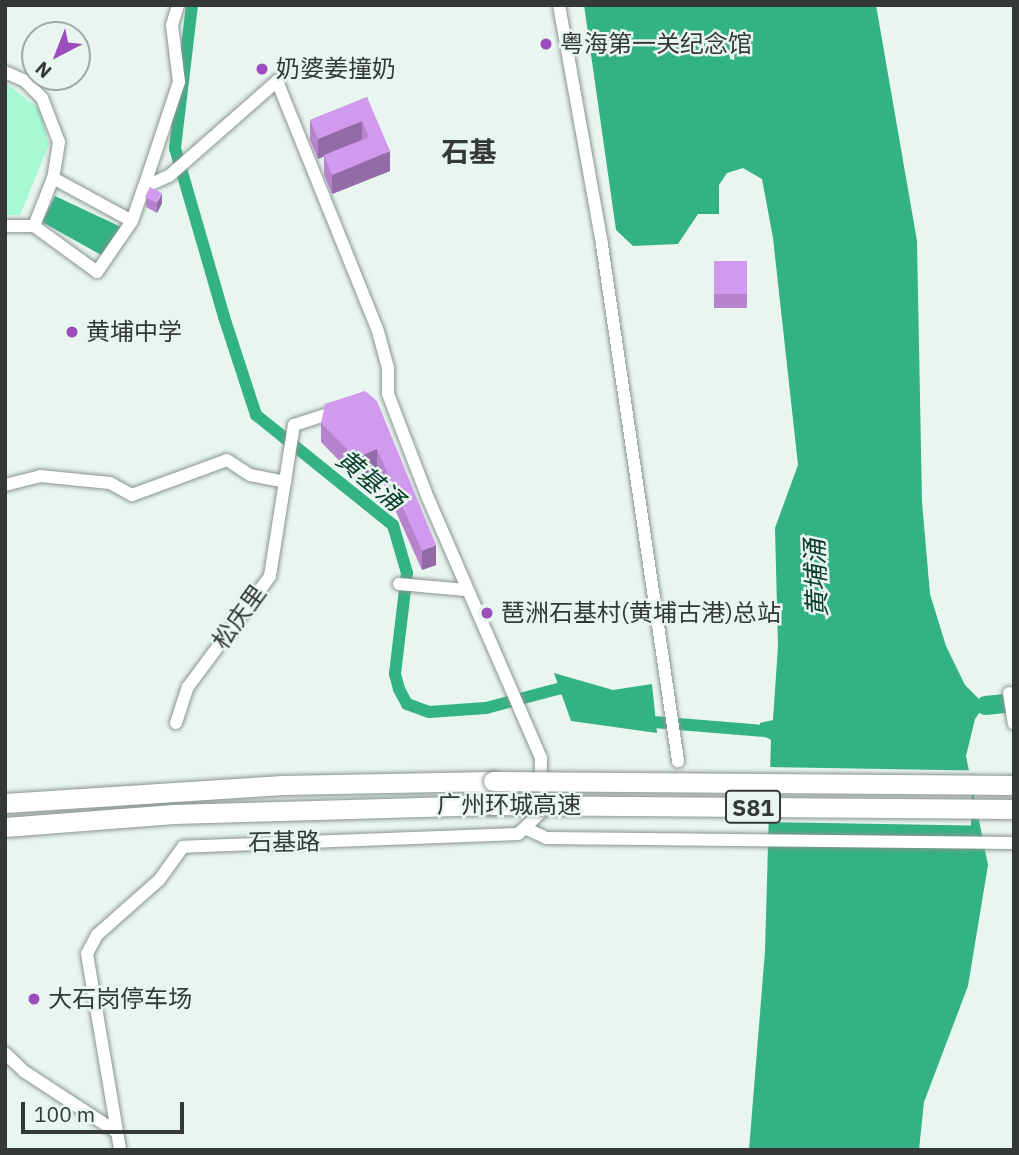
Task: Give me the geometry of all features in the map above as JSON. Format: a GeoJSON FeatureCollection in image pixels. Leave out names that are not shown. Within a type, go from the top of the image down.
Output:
{"type":"FeatureCollection","features":[{"type":"Feature","properties":{"kind":"highway","name":"广州环城高速"},"geometry":{"type":"LineString","coordinates":[[5,803],[400,781],[1014,785]]}},
{"type":"Feature","properties":{"kind":"highway","name":"广州环城高速"},"geometry":{"type":"LineString","coordinates":[[12,827],[368,806],[1014,809]]}},
{"type":"Feature","properties":{"kind":"street"},"geometry":{"type":"LineString","coordinates":[[5,226],[34,226],[97,272],[132,222],[179,82],[172,25],[178,5]]}},
{"type":"Feature","properties":{"kind":"street"},"geometry":{"type":"LineString","coordinates":[[558,5],[600,237],[612,338],[678,761]]}},
{"type":"Feature","properties":{"kind":"street"},"geometry":{"type":"LineString","coordinates":[[5,72],[25,81],[54,119],[59,142],[53,178],[34,226]]}},
{"type":"Feature","properties":{"kind":"street"},"geometry":{"type":"LineString","coordinates":[[144,187],[169,176],[277,81],[377,328],[388,368],[382,396],[491,642],[518,712],[541,758],[540,813],[527,829],[546,838],[1014,843]]}},
{"type":"Feature","properties":{"kind":"street"},"geometry":{"type":"LineString","coordinates":[[53,178],[132,222]]}},
{"type":"Feature","properties":{"kind":"street","name":"松庆里"},"geometry":{"type":"LineString","coordinates":[[176,723],[188,687],[270,576],[295,425],[352,406]]}},
{"type":"Feature","properties":{"kind":"street"},"geometry":{"type":"LineString","coordinates":[[7,486],[40,476],[110,482],[132,495],[227,460],[250,475],[285,481]]}},
{"type":"Feature","properties":{"kind":"street"},"geometry":{"type":"LineString","coordinates":[[399,584],[466,590]]}},
{"type":"Feature","properties":{"kind":"street"},"geometry":{"type":"LineString","coordinates":[[1010,700],[1014,723]]}},
{"type":"Feature","properties":{"kind":"street","name":"石基路"},"geometry":{"type":"LineString","coordinates":[[120,1150],[114,1130],[87,954],[97,935],[159,880],[183,847],[484,838],[527,829]]}},
{"type":"Feature","properties":{"kind":"street"},"geometry":{"type":"LineString","coordinates":[[5,1053],[25,1072],[114,1130]]}},
{"type":"Feature","properties":{"kind":"shaded area"},"geometry":{"type":"Polygon","coordinates":[[[5,82],[40,110],[49,145],[20,215],[5,215],[5,82]]]}},
{"type":"Feature","properties":{"kind":"water","name":"黄埔涌"},"geometry":{"type":"Polygon","coordinates":[[[584,5],[876,5],[917,241],[922,502],[930,594],[946,646],[965,685],[985,705],[975,719],[966,756],[988,865],[968,986],[924,1102],[919,1150],[749,1150],[765,951],[771,740],[760,734],[760,723],[773,720],[778,646],[775,528],[798,465],[773,238],[762,179],[743,168],[727,173],[719,185],[719,214],[698,214],[678,244],[633,246],[616,230],[584,5]]]}},
{"type":"Feature","properties":{"kind":"water"},"geometry":{"type":"Polygon","coordinates":[[[55,196],[121,227],[103,256],[42,222],[55,196]]]}},
{"type":"Feature","properties":{"kind":"water"},"geometry":{"type":"Polygon","coordinates":[[[554,673],[613,690],[652,684],[657,733],[571,721],[554,673]]]}},
{"type":"Feature","properties":{"kind":"pier"},"geometry":{"type":"Polygon","coordinates":[[[766,767],[972,771],[971,826],[765,822],[766,767]]]}},
{"type":"Feature","properties":{"kind":"building"},"geometry":{"type":"Polygon","coordinates":[[[367,97],[390,151],[332,175],[324,155],[369,137],[362,121],[318,139],[310,120],[367,97]]]}},
{"type":"Feature","properties":{"kind":"building"},"geometry":{"type":"Polygon","coordinates":[[[150,187],[162,193],[157,203],[145,197],[150,187]]]}},
{"type":"Feature","properties":{"kind":"building"},"geometry":{"type":"Polygon","coordinates":[[[714,261],[747,261],[747,294],[714,294],[714,261]]]}},
{"type":"Feature","properties":{"kind":"building"},"geometry":{"type":"Polygon","coordinates":[[[365,391],[377,401],[436,545],[422,551],[377,449],[356,458],[321,423],[325,404],[365,391]]]}},
{"type":"Feature","properties":{"kind":"waterway","name":"黄基涌"},"geometry":{"type":"LineString","coordinates":[[192,5],[175,148],[224,317],[256,415],[393,525],[407,573],[395,674],[407,704],[429,712],[486,708],[561,688],[573,693]]}},
{"type":"Feature","properties":{"kind":"waterway"},"geometry":{"type":"LineString","coordinates":[[985,705],[1014,702]]}},
{"type":"Feature","properties":{"kind":"waterway","name":"黄基涌"},"geometry":{"type":"LineString","coordinates":[[642,721],[777,732]]}},
{"type":"Feature","properties":{"kind":"place","name":"粤海第一关纪念馆"},"geometry":{"type":"Point","coordinates":[546,44]}},
{"type":"Feature","properties":{"kind":"place","name":"奶婆姜撞奶"},"geometry":{"type":"Point","coordinates":[262,69]}},
{"type":"Feature","properties":{"kind":"place","name":"黄埔中学"},"geometry":{"type":"Point","coordinates":[72,332]}},
{"type":"Feature","properties":{"kind":"place","name":"琶洲石基村(黄埔古港)总站"},"geometry":{"type":"Point","coordinates":[487,613]}},
{"type":"Feature","properties":{"kind":"place","name":"大石岗停车场"},"geometry":{"type":"Point","coordinates":[34,999]}},
{"type":"Feature","properties":{"kind":"district","name":"石基"},"geometry":{"type":"Point","coordinates":[469,152]}}]}
